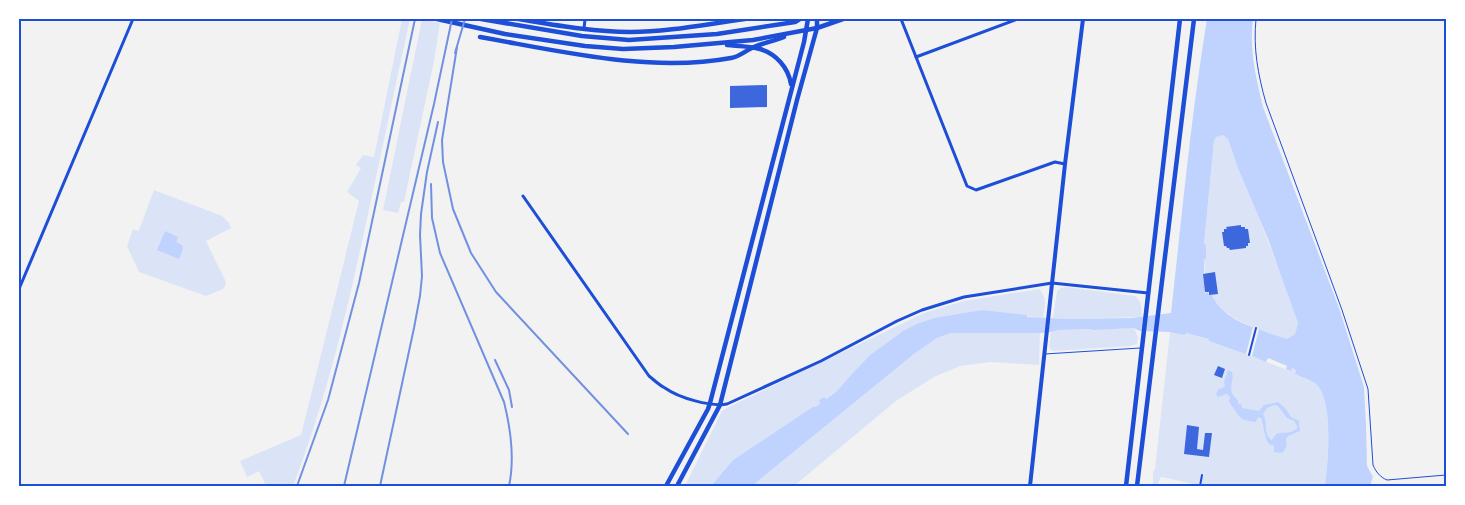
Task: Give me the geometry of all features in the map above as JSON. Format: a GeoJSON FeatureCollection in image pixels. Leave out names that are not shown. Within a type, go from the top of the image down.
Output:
{"type":"FeatureCollection","features":[{"type":"Feature","properties":{"kind":"main road"},"geometry":{"type":"LineString","coordinates":[[437,19],[505,34],[585,46],[623,49],[674,48],[761,39],[793,34],[843,19]]}},
{"type":"Feature","properties":{"kind":"main road"},"geometry":{"type":"LineString","coordinates":[[480,19],[582,36],[629,40],[717,34],[795,22],[800,19]]}},
{"type":"Feature","properties":{"kind":"main road"},"geometry":{"type":"LineString","coordinates":[[518,19],[584,29],[630,32],[745,19]]}},
{"type":"Feature","properties":{"kind":"main road"},"geometry":{"type":"LineString","coordinates":[[666,486],[710,403],[807,30],[808,19]]}},
{"type":"Feature","properties":{"kind":"main road"},"geometry":{"type":"LineString","coordinates":[[677,486],[720,405],[817,28],[816,19]]}},
{"type":"Feature","properties":{"kind":"main road"},"geometry":{"type":"LineString","coordinates":[[1126,486],[1180,19]]}},
{"type":"Feature","properties":{"kind":"main road"},"geometry":{"type":"LineString","coordinates":[[1137,486],[1194,19]]}},
{"type":"Feature","properties":{"kind":"main road"},"geometry":{"type":"LineString","coordinates":[[480,38],[615,61],[700,62],[733,58],[752,48],[807,30]]}},
{"type":"Feature","properties":{"kind":"main road"},"geometry":{"type":"LineString","coordinates":[[718,44],[760,49],[774,56],[785,67],[792,87]]}},
{"type":"Feature","properties":{"kind":"street"},"geometry":{"type":"LineString","coordinates":[[19,289],[133,19]]}},
{"type":"Feature","properties":{"kind":"street"},"geometry":{"type":"LineString","coordinates":[[584,29],[585,19]]}},
{"type":"Feature","properties":{"kind":"street"},"geometry":{"type":"LineString","coordinates":[[901,19],[966,186],[976,190],[1055,162],[1064,164]]}},
{"type":"Feature","properties":{"kind":"street"},"geometry":{"type":"LineString","coordinates":[[916,57],[1018,19]]}},
{"type":"Feature","properties":{"kind":"street"},"geometry":{"type":"LineString","coordinates":[[1030,486],[1064,164],[1083,19]]}},
{"type":"Feature","properties":{"kind":"street"},"geometry":{"type":"LineString","coordinates":[[523,196],[649,376],[666,389],[693,400],[720,405],[727,404],[821,360],[897,321],[922,310],[964,297],[1052,283],[1148,293]]}},
{"type":"Feature","properties":{"kind":"street"},"geometry":{"type":"LineString","coordinates":[[1249,355],[1256,328]]}},
{"type":"Feature","properties":{"kind":"street"},"geometry":{"type":"LineString","coordinates":[[1200,486],[1202,475]]}},
{"type":"Feature","properties":{"kind":"lane"},"geometry":{"type":"LineString","coordinates":[[1256,19],[1258,74],[1266,103],[1342,310],[1368,389],[1373,465],[1381,477],[1387,480],[1446,474]]}},
{"type":"Feature","properties":{"kind":"lane"},"geometry":{"type":"LineString","coordinates":[[1044,354],[1143,348]]}},
{"type":"Feature","properties":{"kind":"shaded area"},"geometry":{"type":"Polygon","coordinates":[[[402,19],[410,19],[351,290],[326,389],[293,486],[266,486],[259,471],[247,477],[240,461],[301,435],[359,201],[347,192],[361,168],[356,165],[363,155],[374,157],[402,19]]]}},
{"type":"Feature","properties":{"kind":"shaded area"},"geometry":{"type":"Polygon","coordinates":[[[422,19],[440,23],[434,61],[404,202],[401,202],[398,213],[383,210],[422,19]]]}},
{"type":"Feature","properties":{"kind":"shaded area"},"geometry":{"type":"Polygon","coordinates":[[[1219,135],[1223,135],[1228,139],[1298,323],[1295,334],[1287,339],[1272,335],[1238,320],[1220,307],[1212,295],[1205,292],[1203,274],[1205,274],[1204,259],[1206,245],[1204,245],[1214,141],[1219,135]]]}},
{"type":"Feature","properties":{"kind":"shaded area"},"geometry":{"type":"Polygon","coordinates":[[[154,190],[222,216],[229,223],[231,228],[206,241],[226,282],[223,289],[206,296],[139,272],[127,246],[133,229],[139,230],[154,190]]]}},
{"type":"Feature","properties":{"kind":"shaded area"},"geometry":{"type":"Polygon","coordinates":[[[1066,287],[1135,296],[1141,305],[1141,317],[1053,318],[1057,291],[1066,287]]]}},
{"type":"Feature","properties":{"kind":"shaded area"},"geometry":{"type":"Polygon","coordinates":[[[1039,289],[1045,299],[1043,318],[982,310],[934,318],[903,331],[870,355],[837,391],[825,399],[824,397],[821,404],[814,406],[733,460],[711,486],[685,486],[722,411],[727,408],[924,313],[964,301],[1039,289]]]}},
{"type":"Feature","properties":{"kind":"shaded area"},"geometry":{"type":"Polygon","coordinates":[[[1134,328],[1138,337],[1137,344],[1131,346],[1053,351],[1049,347],[1051,332],[1059,330],[1134,328]]]}},
{"type":"Feature","properties":{"kind":"shaded area"},"geometry":{"type":"Polygon","coordinates":[[[1170,332],[1185,335],[1186,333],[1209,339],[1209,341],[1290,371],[1292,368],[1296,370],[1295,374],[1316,384],[1322,392],[1328,417],[1325,486],[1201,486],[1162,477],[1157,486],[1153,486],[1153,472],[1155,469],[1170,332]]]}},
{"type":"Feature","properties":{"kind":"shaded area"},"geometry":{"type":"Polygon","coordinates":[[[951,333],[1040,333],[1039,365],[991,362],[960,366],[934,377],[896,401],[794,486],[752,486],[914,354],[937,338],[951,333]]]}},
{"type":"Feature","properties":{"kind":"water"},"geometry":{"type":"Polygon","coordinates":[[[1207,19],[1253,19],[1253,52],[1263,107],[1339,308],[1364,387],[1367,466],[1373,477],[1370,486],[1325,486],[1328,417],[1322,392],[1314,382],[1295,374],[1296,370],[1292,368],[1291,371],[1286,369],[1287,366],[1268,358],[1266,362],[1252,356],[1259,329],[1287,339],[1295,334],[1298,323],[1268,239],[1228,139],[1223,135],[1216,137],[1214,141],[1204,244],[1206,245],[1206,259],[1204,259],[1203,275],[1205,293],[1208,292],[1209,295],[1212,295],[1219,306],[1229,315],[1253,327],[1246,354],[1209,341],[1209,339],[1186,333],[1185,335],[1169,332],[1140,331],[1134,328],[1059,330],[1040,333],[951,333],[937,338],[914,354],[752,486],[711,486],[733,460],[814,406],[820,404],[819,400],[824,397],[826,399],[837,391],[870,355],[903,331],[917,324],[934,318],[982,310],[1027,315],[1027,317],[1070,319],[1132,318],[1171,313],[1191,129],[1207,19]]]}},
{"type":"Feature","properties":{"kind":"water"},"geometry":{"type":"Polygon","coordinates":[[[165,231],[178,237],[176,242],[182,245],[183,249],[179,259],[157,250],[165,231]]]}},
{"type":"Feature","properties":{"kind":"water"},"geometry":{"type":"Polygon","coordinates":[[[1228,370],[1232,372],[1231,390],[1242,408],[1259,411],[1264,405],[1278,402],[1291,417],[1299,421],[1300,431],[1288,436],[1285,450],[1282,453],[1274,452],[1274,445],[1270,445],[1268,442],[1261,418],[1258,417],[1256,422],[1242,418],[1229,402],[1230,397],[1227,394],[1217,396],[1216,393],[1219,389],[1225,387],[1224,382],[1228,370]],[[1274,405],[1267,408],[1263,414],[1268,436],[1272,440],[1276,434],[1291,432],[1297,429],[1294,421],[1287,418],[1278,406],[1274,405]]]}},
{"type":"Feature","properties":{"kind":"building"},"geometry":{"type":"Polygon","coordinates":[[[767,85],[767,107],[730,108],[730,86],[767,85]]]}},
{"type":"Feature","properties":{"kind":"building"},"geometry":{"type":"Polygon","coordinates":[[[1241,225],[1241,227],[1248,229],[1250,243],[1248,243],[1246,248],[1230,250],[1224,246],[1222,232],[1224,232],[1224,229],[1227,229],[1226,227],[1241,225]]]}},
{"type":"Feature","properties":{"kind":"building"},"geometry":{"type":"Polygon","coordinates":[[[1215,272],[1218,294],[1209,295],[1209,292],[1205,292],[1203,274],[1215,272]]]}},
{"type":"Feature","properties":{"kind":"building"},"geometry":{"type":"Polygon","coordinates":[[[1218,366],[1225,369],[1222,378],[1214,375],[1218,366]]]}},
{"type":"Feature","properties":{"kind":"building"},"geometry":{"type":"Polygon","coordinates":[[[1187,425],[1199,427],[1197,449],[1203,450],[1205,433],[1212,433],[1209,457],[1184,454],[1187,425]]]}},
{"type":"Feature","properties":{"kind":"railway"},"geometry":{"type":"LineString","coordinates":[[297,486],[328,400],[359,283],[415,19]]}},
{"type":"Feature","properties":{"kind":"railway"},"geometry":{"type":"LineString","coordinates":[[344,486],[434,104],[452,19]]}},
{"type":"Feature","properties":{"kind":"railway"},"geometry":{"type":"LineString","coordinates":[[455,53],[465,19]]}},
{"type":"Feature","properties":{"kind":"railway"},"geometry":{"type":"LineString","coordinates":[[457,47],[442,140],[443,162],[453,209],[471,253],[496,292],[628,434]]}},
{"type":"Feature","properties":{"kind":"railway"},"geometry":{"type":"LineString","coordinates":[[380,486],[420,296],[422,276],[421,214],[427,172],[438,122]]}},
{"type":"Feature","properties":{"kind":"railway"},"geometry":{"type":"LineString","coordinates":[[431,184],[432,218],[440,253],[504,402],[511,444],[512,465],[509,486]]}},
{"type":"Feature","properties":{"kind":"railway"},"geometry":{"type":"LineString","coordinates":[[495,360],[509,390],[512,407]]}}]}
